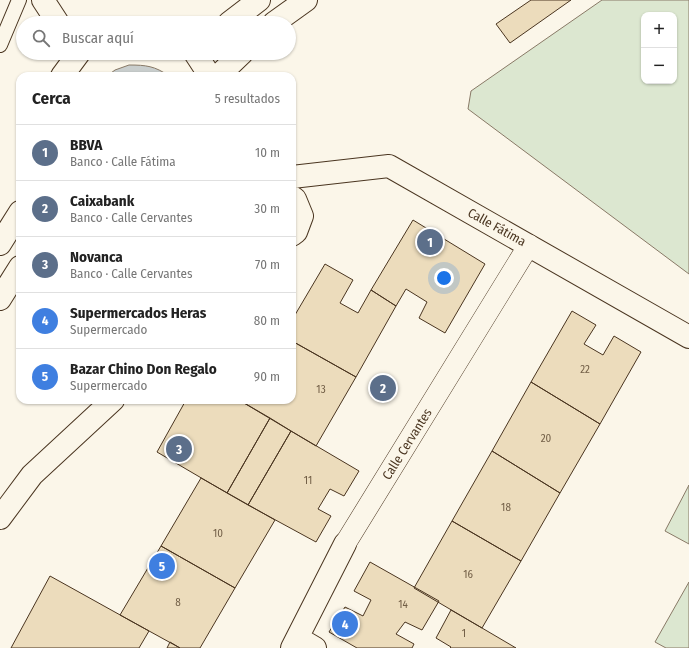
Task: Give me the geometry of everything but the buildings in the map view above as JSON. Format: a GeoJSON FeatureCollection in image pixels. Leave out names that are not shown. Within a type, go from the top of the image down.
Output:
{"type":"FeatureCollection","features":[{"type":"Feature","properties":{"kind":"street"},"geometry":{"type":"LineString","coordinates":[[43,0],[53,16]]}},
{"type":"Feature","properties":{"kind":"street"},"geometry":{"type":"LineString","coordinates":[[238,16],[258,0]]}},
{"type":"Feature","properties":{"kind":"street"},"geometry":{"type":"LineString","coordinates":[[284,16],[306,0]]}},
{"type":"Feature","properties":{"kind":"street"},"geometry":{"type":"LineString","coordinates":[[65,72],[72,60]]}},
{"type":"Feature","properties":{"kind":"street"},"geometry":{"type":"LineString","coordinates":[[200,60],[207,72]]}},
{"type":"Feature","properties":{"kind":"street"},"geometry":{"type":"LineString","coordinates":[[222,72],[235,60]]}},
{"type":"Feature","properties":{"kind":"street","name":"Calle Fátima"},"geometry":{"type":"LineString","coordinates":[[296,177],[389,166],[689,337]]}},
{"type":"Feature","properties":{"kind":"street"},"geometry":{"type":"LineString","coordinates":[[296,201],[302,216],[296,232]]}},
{"type":"Feature","properties":{"kind":"street"},"geometry":{"type":"LineString","coordinates":[[0,244],[16,218]]}},
{"type":"Feature","properties":{"kind":"street","name":"Calle Cervantes"},"geometry":{"type":"LineString","coordinates":[[302,645],[306,619],[346,544],[529,245]]}},
{"type":"Feature","properties":{"kind":"street"},"geometry":{"type":"LineString","coordinates":[[0,299],[16,273]]}},
{"type":"Feature","properties":{"kind":"street"},"geometry":{"type":"LineString","coordinates":[[0,518],[32,475],[109,404]]}},
{"type":"Feature","properties":{"kind":"lane"},"geometry":{"type":"LineString","coordinates":[[0,45],[19,0]]}},
{"type":"Feature","properties":{"kind":"green space"},"geometry":{"type":"Polygon","coordinates":[[[602,0],[689,0],[689,274],[468,109],[471,91],[602,0]]]}},
{"type":"Feature","properties":{"kind":"green space"},"geometry":{"type":"Polygon","coordinates":[[[689,485],[689,544],[665,531],[689,485]]]}},
{"type":"Feature","properties":{"kind":"green space"},"geometry":{"type":"Polygon","coordinates":[[[689,582],[689,648],[666,648],[655,642],[689,582]]]}},
{"type":"Feature","properties":{"kind":"shaded area"},"geometry":{"type":"Polygon","coordinates":[[[129,65],[140,65],[162,72],[112,72],[129,65]]]}},
{"type":"Feature","properties":{"kind":"place","name":"BBVA"},"geometry":{"type":"Point","coordinates":[430,242]}},
{"type":"Feature","properties":{"kind":"place","name":"Caixabank"},"geometry":{"type":"Point","coordinates":[383,388]}},
{"type":"Feature","properties":{"kind":"place","name":"Novanca"},"geometry":{"type":"Point","coordinates":[179,449]}},
{"type":"Feature","properties":{"kind":"place","name":"Bazar Chino Don Regalo"},"geometry":{"type":"Point","coordinates":[162,566]}},
{"type":"Feature","properties":{"kind":"place","name":"Supermercados Heras"},"geometry":{"type":"Point","coordinates":[345,624]}}]}
